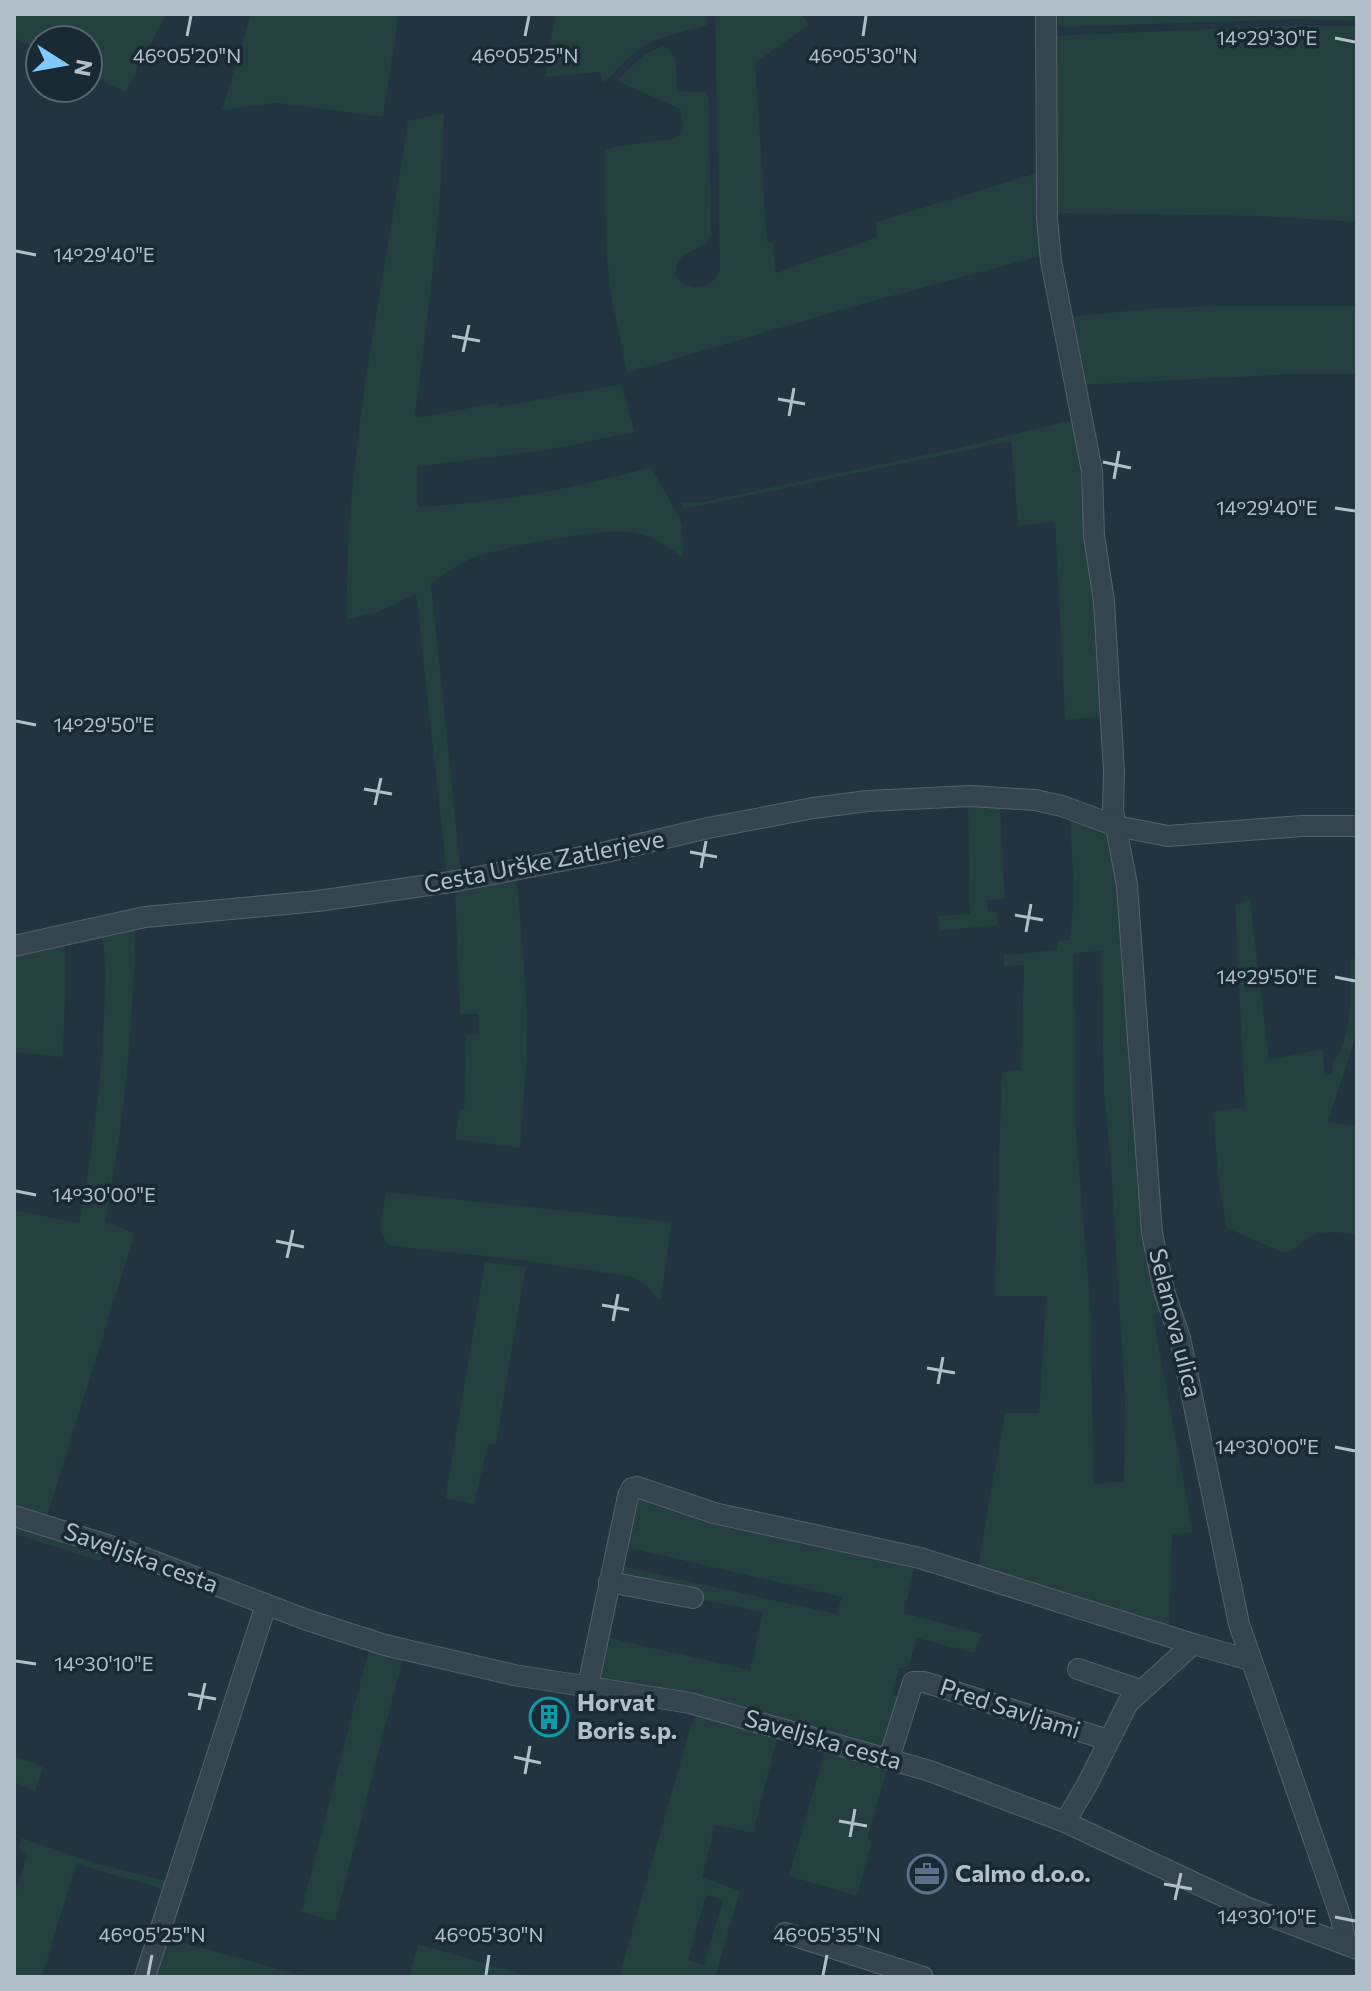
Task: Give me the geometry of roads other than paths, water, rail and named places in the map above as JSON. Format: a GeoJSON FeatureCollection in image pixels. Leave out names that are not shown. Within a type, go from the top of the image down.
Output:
{"type":"FeatureCollection","features":[{"type":"Feature","properties":{"kind":"street","name":"Selanova ulica"},"geometry":{"type":"LineString","coordinates":[[1046,14],[1048,233],[1092,471],[1094,536],[1104,601],[1114,772],[1113,811],[1128,900],[1152,1233],[1164,1291],[1180,1338],[1239,1624],[1352,1947]]}},
{"type":"Feature","properties":{"kind":"street","name":"Cesta Urške Zatlerjeve"},"geometry":{"type":"LineString","coordinates":[[14,946],[145,917],[318,901],[457,881],[602,853],[723,825],[868,801],[970,796],[1035,800],[1062,806],[1116,826],[1180,837],[1302,826],[1357,826]]}},
{"type":"Feature","properties":{"kind":"street"},"geometry":{"type":"LineString","coordinates":[[588,1686],[628,1496],[632,1488],[637,1487],[714,1513],[945,1565],[1111,1621],[1250,1660]]}},
{"type":"Feature","properties":{"kind":"street","name":"Saveljska cesta"},"geometry":{"type":"LineString","coordinates":[[14,1516],[127,1551],[266,1605],[385,1645],[514,1675],[705,1707],[889,1759],[988,1791],[1065,1822],[1246,1907],[1352,1947]]}},
{"type":"Feature","properties":{"kind":"street"},"geometry":{"type":"LineString","coordinates":[[609,1582],[693,1598]]}},
{"type":"Feature","properties":{"kind":"street"},"geometry":{"type":"LineString","coordinates":[[145,1977],[266,1605]]}},
{"type":"Feature","properties":{"kind":"street"},"geometry":{"type":"LineString","coordinates":[[1099,1738],[1140,1690],[1193,1644]]}},
{"type":"Feature","properties":{"kind":"street"},"geometry":{"type":"LineString","coordinates":[[1078,1669],[1140,1690]]}},
{"type":"Feature","properties":{"kind":"street","name":"Pred Savljami"},"geometry":{"type":"LineString","coordinates":[[889,1759],[913,1682],[924,1682],[1099,1738],[1088,1783],[1065,1822]]}},
{"type":"Feature","properties":{"kind":"street"},"geometry":{"type":"LineString","coordinates":[[785,1933],[923,1977]]}},
{"type":"Feature","properties":{"kind":"place","name":"Horvat Boris s.p."},"geometry":{"type":"Point","coordinates":[549,1717]}},
{"type":"Feature","properties":{"kind":"place","name":"Calmo d.o.o."},"geometry":{"type":"Point","coordinates":[927,1874]}}]}
